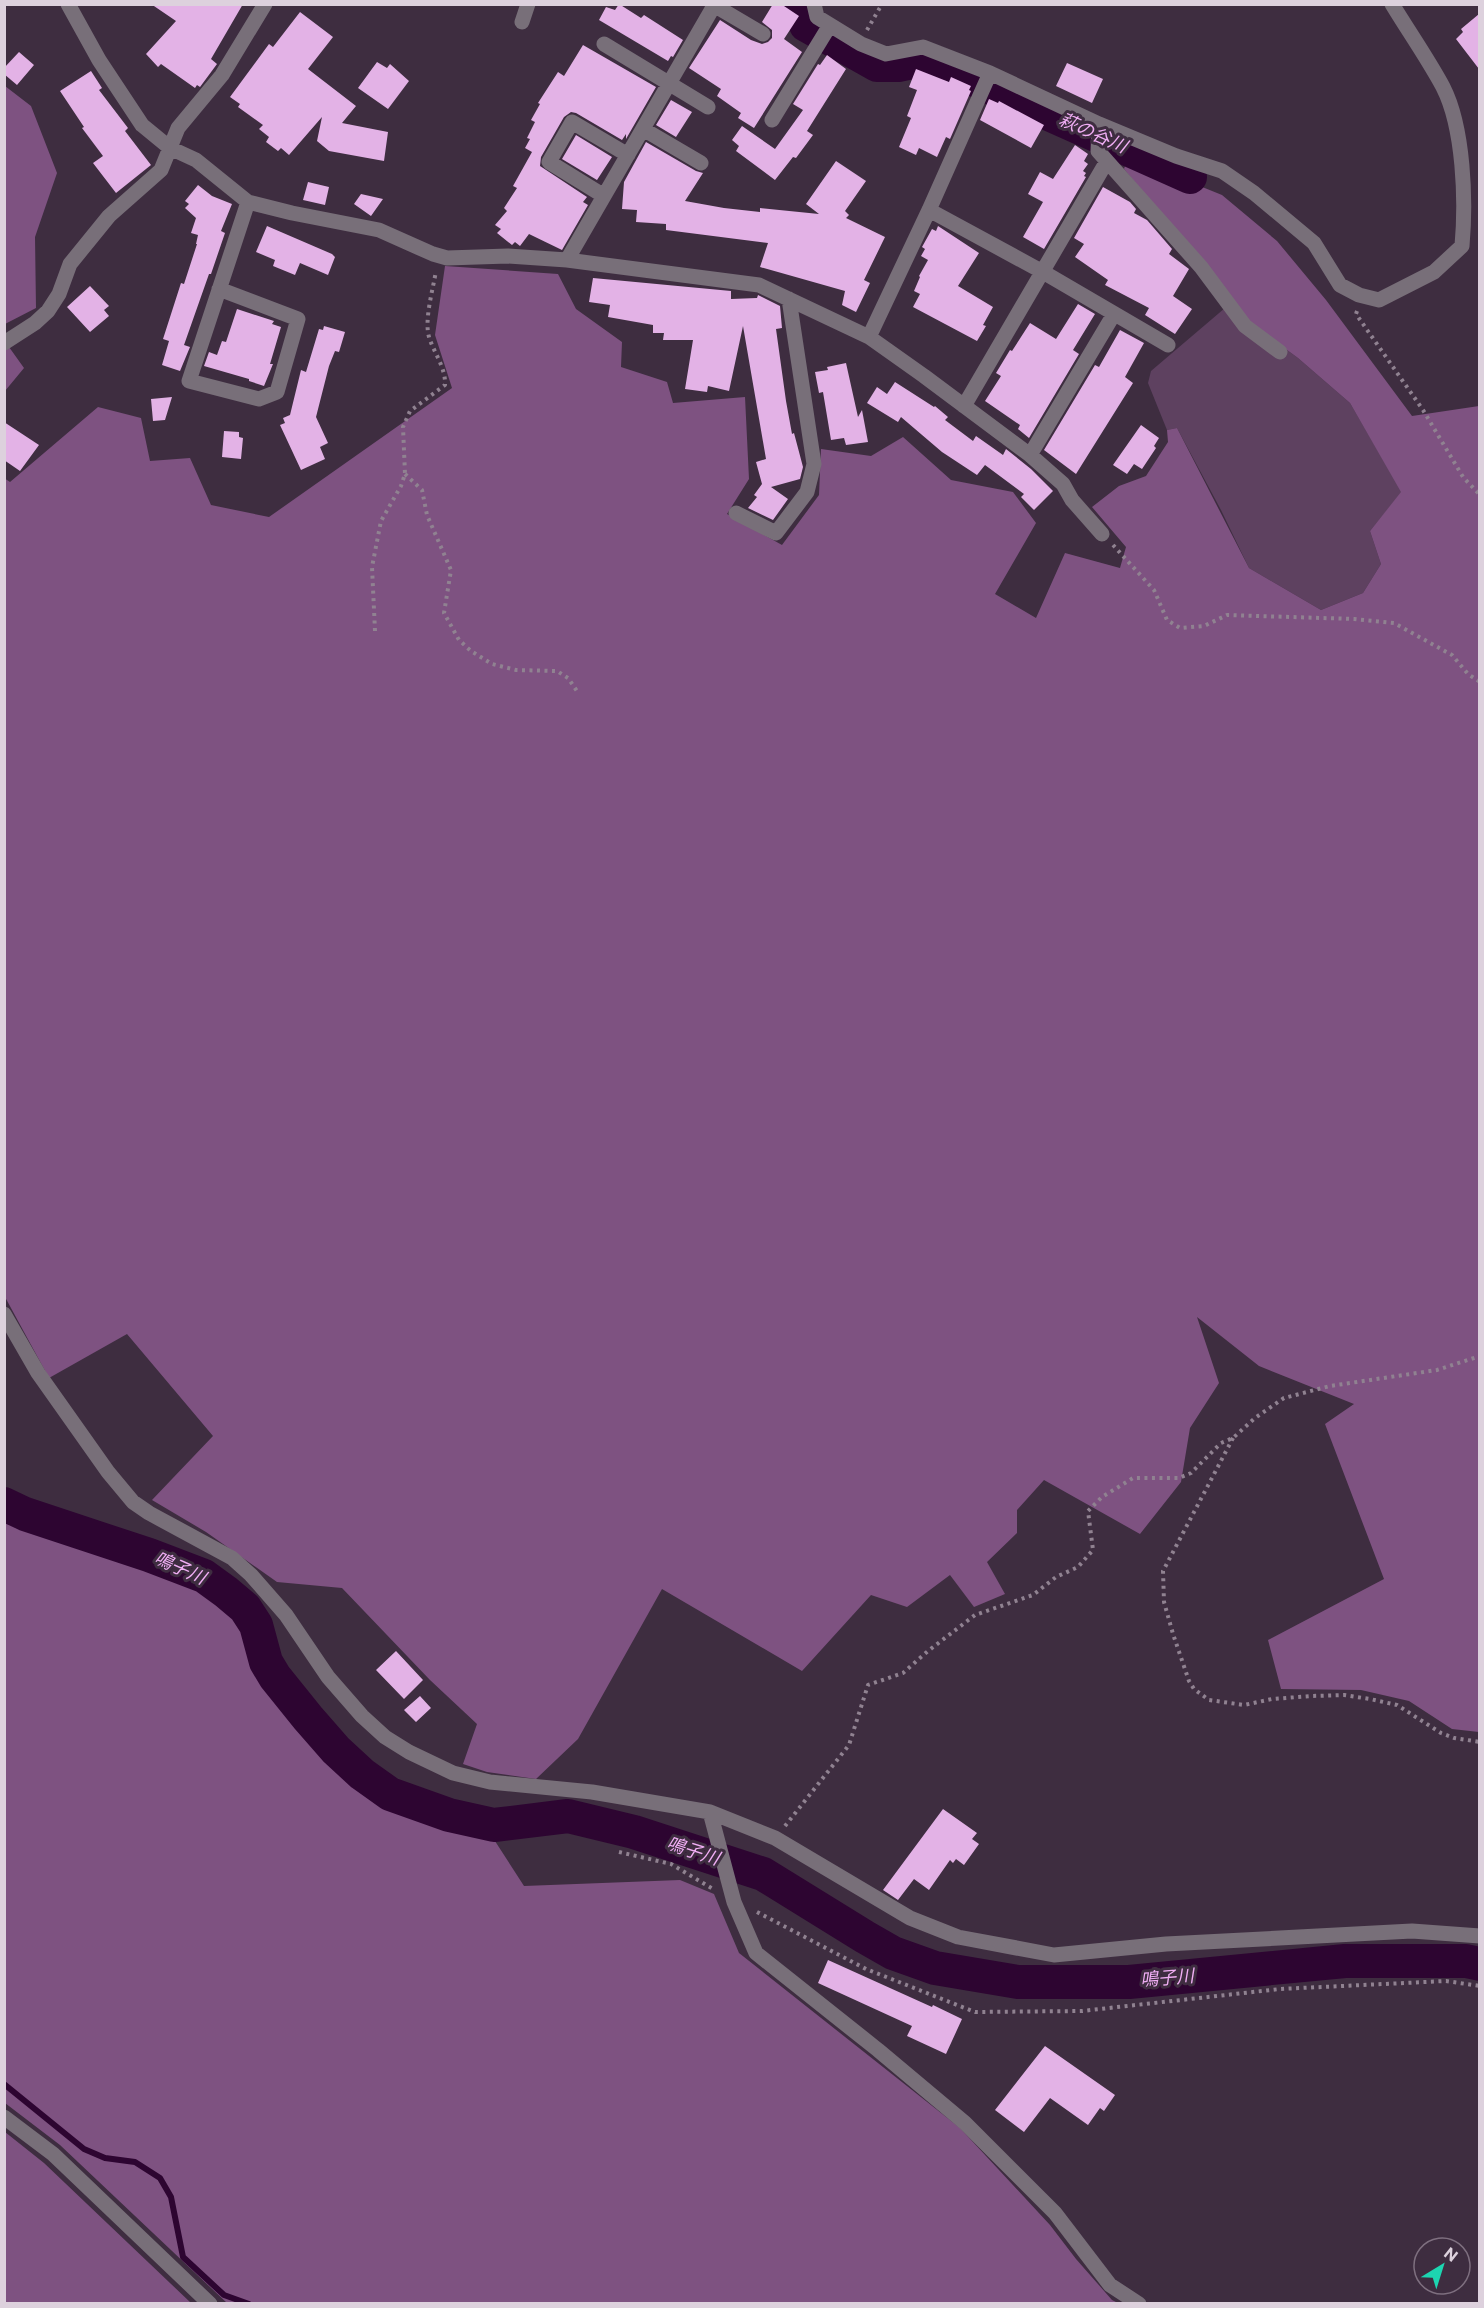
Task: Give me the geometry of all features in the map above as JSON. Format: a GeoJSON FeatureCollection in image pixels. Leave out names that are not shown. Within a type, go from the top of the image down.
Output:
{"type":"FeatureCollection","features":[{"type":"Feature","properties":{"kind":"street"},"geometry":{"type":"LineString","coordinates":[[68,4],[99,60],[142,125],[170,148],[196,160],[248,202],[379,230],[447,258],[508,256],[567,260],[759,285],[868,337],[964,406],[1030,455],[1063,484],[1072,500],[1102,534]]}},
{"type":"Feature","properties":{"kind":"street"},"geometry":{"type":"LineString","coordinates":[[4,343],[35,323],[48,311],[59,294],[70,264],[109,216],[161,170],[178,128],[222,75],[265,4]]}},
{"type":"Feature","properties":{"kind":"street"},"geometry":{"type":"LineString","coordinates":[[522,22],[528,4]]}},
{"type":"Feature","properties":{"kind":"street"},"geometry":{"type":"LineString","coordinates":[[814,4],[817,17],[825,32],[886,54],[923,48],[990,73],[1099,133],[1222,171],[1254,193],[1314,243],[1340,285],[1359,296],[1378,300],[1434,272],[1462,246],[1464,223],[1459,134],[1444,89],[1392,4]]}},
{"type":"Feature","properties":{"kind":"street"},"geometry":{"type":"LineString","coordinates":[[567,260],[714,5],[763,34]]}},
{"type":"Feature","properties":{"kind":"street"},"geometry":{"type":"LineString","coordinates":[[772,120],[825,32]]}},
{"type":"Feature","properties":{"kind":"street"},"geometry":{"type":"LineString","coordinates":[[604,44],[708,107]]}},
{"type":"Feature","properties":{"kind":"street"},"geometry":{"type":"LineString","coordinates":[[868,337],[929,210],[990,73]]}},
{"type":"Feature","properties":{"kind":"street"},"geometry":{"type":"LineString","coordinates":[[604,196],[549,162],[566,132],[572,122],[628,155]]}},
{"type":"Feature","properties":{"kind":"street"},"geometry":{"type":"LineString","coordinates":[[643,129],[701,163]]}},
{"type":"Feature","properties":{"kind":"street"},"geometry":{"type":"LineString","coordinates":[[1099,133],[1098,151],[1201,267],[1245,326],[1280,351]]}},
{"type":"Feature","properties":{"kind":"street"},"geometry":{"type":"LineString","coordinates":[[964,406],[1107,161]]}},
{"type":"Feature","properties":{"kind":"street"},"geometry":{"type":"LineString","coordinates":[[219,289],[298,319],[277,392],[259,399],[189,381],[219,289],[248,202]]}},
{"type":"Feature","properties":{"kind":"street"},"geometry":{"type":"LineString","coordinates":[[929,210],[1043,272],[1168,345]]}},
{"type":"Feature","properties":{"kind":"street"},"geometry":{"type":"LineString","coordinates":[[736,513],[776,533],[807,492],[814,464],[789,299]]}},
{"type":"Feature","properties":{"kind":"street"},"geometry":{"type":"LineString","coordinates":[[1030,455],[1114,314]]}},
{"type":"Feature","properties":{"kind":"street"},"geometry":{"type":"LineString","coordinates":[[4,1314],[38,1373],[108,1472],[134,1502],[149,1513],[232,1558],[251,1575],[286,1615],[328,1677],[362,1716],[385,1737],[409,1752],[453,1773],[490,1782],[592,1792],[710,1812],[775,1838],[910,1918],[958,1937],[1054,1955],[1166,1944],[1412,1931],[1479,1936]]}},
{"type":"Feature","properties":{"kind":"street"},"geometry":{"type":"LineString","coordinates":[[710,1812],[734,1902],[756,1953],[965,2123],[1054,2213],[1110,2285],[1139,2304]]}},
{"type":"Feature","properties":{"kind":"street"},"geometry":{"type":"LineString","coordinates":[[4,2117],[53,2154],[210,2304]]}},
{"type":"Feature","properties":{"kind":"path"},"geometry":{"type":"LineString","coordinates":[[861,44],[882,4]]}},
{"type":"Feature","properties":{"kind":"path"},"geometry":{"type":"LineString","coordinates":[[375,631],[372,567],[381,521],[401,486],[405,474],[403,427],[410,411],[445,385],[446,377],[428,334],[439,256]]}},
{"type":"Feature","properties":{"kind":"path"},"geometry":{"type":"LineString","coordinates":[[1359,296],[1356,314],[1423,411],[1463,477],[1479,495]]}},
{"type":"Feature","properties":{"kind":"path"},"geometry":{"type":"LineString","coordinates":[[405,474],[422,490],[427,515],[451,570],[444,614],[459,640],[481,658],[498,666],[516,670],[557,671],[568,678],[577,691]]}},
{"type":"Feature","properties":{"kind":"path"},"geometry":{"type":"LineString","coordinates":[[1102,534],[1154,590],[1167,620],[1180,628],[1204,626],[1227,615],[1354,618],[1394,623],[1452,655],[1468,674],[1479,682]]}},
{"type":"Feature","properties":{"kind":"path"},"geometry":{"type":"LineString","coordinates":[[775,1838],[849,1744],[868,1685],[903,1673],[975,1615],[1033,1595],[1056,1577],[1078,1568],[1093,1550],[1088,1512],[1102,1497],[1133,1478],[1179,1479],[1191,1473],[1221,1443],[1233,1438],[1255,1418],[1284,1398],[1330,1386],[1437,1370],[1479,1356]]}},
{"type":"Feature","properties":{"kind":"path"},"geometry":{"type":"LineString","coordinates":[[1233,1438],[1163,1571],[1167,1612],[1189,1682],[1194,1689],[1209,1700],[1218,1703],[1244,1705],[1272,1699],[1312,1696],[1344,1695],[1370,1699],[1396,1705],[1441,1733],[1454,1738],[1479,1742]]}},
{"type":"Feature","properties":{"kind":"shaded area"},"geometry":{"type":"Polygon","coordinates":[[[5,86],[31,106],[57,173],[35,237],[36,308],[5,324],[5,86]]]}},
{"type":"Feature","properties":{"kind":"shaded area"},"geometry":{"type":"Polygon","coordinates":[[[1128,157],[1222,195],[1277,241],[1326,300],[1412,416],[1479,406],[1479,1732],[1452,1729],[1409,1701],[1361,1690],[1281,1689],[1268,1640],[1384,1579],[1325,1424],[1354,1404],[1259,1366],[1197,1317],[1219,1383],[1190,1428],[1181,1482],[1140,1534],[1044,1480],[1017,1510],[1017,1533],[987,1562],[1005,1594],[974,1607],[950,1575],[907,1607],[871,1595],[802,1671],[662,1589],[578,1739],[536,1779],[487,1772],[463,1764],[477,1724],[430,1680],[342,1588],[277,1582],[206,1532],[152,1500],[213,1436],[127,1334],[49,1378],[5,1297],[4,478],[10,482],[98,407],[141,418],[150,461],[190,458],[211,505],[269,517],[452,388],[435,335],[445,266],[558,274],[576,309],[622,342],[621,367],[667,382],[673,403],[745,397],[749,479],[727,514],[782,545],[819,495],[821,449],[871,456],[903,437],[951,480],[1013,492],[1036,523],[995,594],[1036,618],[1065,553],[1120,568],[1126,547],[1092,507],[1119,486],[1146,476],[1168,442],[1167,430],[1177,428],[1249,568],[1321,610],[1363,593],[1381,564],[1370,531],[1401,492],[1350,403],[1298,358],[1245,319],[1124,169],[1128,157]]]}},
{"type":"Feature","properties":{"kind":"shaded area"},"geometry":{"type":"Polygon","coordinates":[[[1232,302],[1245,319],[1298,358],[1350,403],[1402,492],[1370,531],[1381,564],[1363,593],[1321,610],[1249,568],[1177,428],[1167,430],[1148,383],[1151,371],[1232,302]]]}},
{"type":"Feature","properties":{"kind":"shaded area"},"geometry":{"type":"Polygon","coordinates":[[[4,340],[24,368],[5,391],[4,391],[4,340]]]}},
{"type":"Feature","properties":{"kind":"shaded area"},"geometry":{"type":"Polygon","coordinates":[[[4,1518],[20,1526],[174,1577],[190,1584],[218,1602],[237,1622],[257,1671],[275,1699],[335,1767],[368,1795],[410,1817],[493,1838],[524,1886],[680,1880],[714,1894],[739,1953],[960,2128],[1050,2225],[1112,2300],[1118,2303],[227,2303],[60,2145],[5,2103],[4,1518]]]}},
{"type":"Feature","properties":{"kind":"shaded area"},"geometry":{"type":"Polygon","coordinates":[[[5,2132],[44,2163],[191,2303],[5,2303],[5,2132]]]}},
{"type":"Feature","properties":{"kind":"building"},"geometry":{"type":"Polygon","coordinates":[[[151,4],[243,4],[211,59],[217,64],[200,87],[197,85],[195,88],[161,64],[158,67],[146,54],[176,21],[151,4]]]}},
{"type":"Feature","properties":{"kind":"building"},"geometry":{"type":"Polygon","coordinates":[[[619,4],[641,18],[644,15],[683,40],[673,57],[671,56],[668,61],[599,20],[606,7],[615,10],[619,4]]]}},
{"type":"Feature","properties":{"kind":"building"},"geometry":{"type":"Polygon","coordinates":[[[773,4],[781,4],[799,16],[784,39],[802,52],[754,128],[738,118],[741,113],[717,96],[721,89],[689,68],[720,20],[751,40],[762,44],[768,42],[772,38],[772,30],[762,22],[773,4]]]}},
{"type":"Feature","properties":{"kind":"building"},"geometry":{"type":"Polygon","coordinates":[[[300,12],[333,37],[308,69],[356,106],[342,123],[388,132],[384,161],[329,151],[317,141],[322,117],[289,155],[281,148],[278,151],[266,142],[269,137],[259,129],[263,125],[238,107],[240,104],[230,97],[269,44],[273,47],[300,12]]]}},
{"type":"Feature","properties":{"kind":"building"},"geometry":{"type":"Polygon","coordinates":[[[1479,14],[1479,69],[1456,39],[1463,32],[1461,29],[1479,14]]]}},
{"type":"Feature","properties":{"kind":"building"},"geometry":{"type":"Polygon","coordinates":[[[583,45],[656,87],[626,139],[626,134],[622,140],[576,113],[571,112],[564,117],[541,157],[540,166],[587,197],[583,202],[588,205],[562,250],[529,234],[520,246],[515,242],[512,245],[497,233],[501,229],[495,225],[507,211],[504,208],[517,188],[513,186],[532,152],[525,148],[535,122],[531,120],[540,104],[538,103],[558,72],[564,76],[583,45]]]}},
{"type":"Feature","properties":{"kind":"building"},"geometry":{"type":"Polygon","coordinates":[[[19,52],[34,65],[17,85],[4,74],[4,68],[19,52]]]}},
{"type":"Feature","properties":{"kind":"building"},"geometry":{"type":"Polygon","coordinates":[[[827,55],[846,69],[807,131],[813,135],[796,158],[793,157],[775,180],[736,151],[739,146],[732,140],[742,126],[775,149],[803,110],[793,104],[818,64],[820,65],[827,55]]]}},
{"type":"Feature","properties":{"kind":"building"},"geometry":{"type":"Polygon","coordinates":[[[377,62],[387,68],[390,64],[409,81],[388,109],[358,88],[377,62]]]}},
{"type":"Feature","properties":{"kind":"building"},"geometry":{"type":"Polygon","coordinates":[[[1067,63],[1103,79],[1092,103],[1056,86],[1067,63]]]}},
{"type":"Feature","properties":{"kind":"building"},"geometry":{"type":"Polygon","coordinates":[[[916,69],[949,82],[951,77],[971,86],[969,90],[971,91],[950,139],[946,137],[937,157],[919,148],[916,155],[899,147],[911,118],[907,116],[917,90],[909,87],[916,69]]]}},
{"type":"Feature","properties":{"kind":"building"},"geometry":{"type":"Polygon","coordinates":[[[91,71],[102,88],[99,90],[128,128],[125,131],[151,165],[116,193],[93,163],[103,156],[82,128],[84,127],[60,91],[91,71]]]}},
{"type":"Feature","properties":{"kind":"building"},"geometry":{"type":"Polygon","coordinates":[[[989,99],[998,103],[999,101],[1044,125],[1031,148],[980,120],[989,99]]]}},
{"type":"Feature","properties":{"kind":"building"},"geometry":{"type":"Polygon","coordinates":[[[671,100],[692,112],[676,137],[656,125],[671,100]]]}},
{"type":"Feature","properties":{"kind":"building"},"geometry":{"type":"Polygon","coordinates":[[[576,135],[612,157],[597,180],[562,159],[576,135]]]}},
{"type":"Feature","properties":{"kind":"building"},"geometry":{"type":"Polygon","coordinates":[[[646,142],[703,173],[685,201],[724,208],[760,212],[760,208],[819,214],[806,204],[836,161],[866,181],[845,211],[849,215],[846,218],[885,237],[864,280],[870,283],[856,312],[842,305],[845,291],[760,267],[768,243],[666,230],[666,224],[636,222],[637,210],[622,209],[624,182],[646,142]]]}},
{"type":"Feature","properties":{"kind":"building"},"geometry":{"type":"Polygon","coordinates":[[[1075,145],[1088,154],[1084,161],[1088,164],[1083,171],[1086,177],[1044,249],[1023,237],[1043,202],[1028,194],[1040,172],[1053,179],[1075,145]]]}},
{"type":"Feature","properties":{"kind":"building"},"geometry":{"type":"Polygon","coordinates":[[[308,182],[329,187],[325,205],[303,200],[308,182]]]}},
{"type":"Feature","properties":{"kind":"building"},"geometry":{"type":"Polygon","coordinates":[[[198,185],[212,196],[232,204],[221,231],[225,233],[184,345],[190,347],[180,371],[162,365],[169,341],[163,339],[181,283],[184,284],[197,244],[198,235],[191,233],[196,218],[185,208],[189,204],[185,201],[198,185]]]}},
{"type":"Feature","properties":{"kind":"building"},"geometry":{"type":"Polygon","coordinates":[[[1103,187],[1130,202],[1136,209],[1134,213],[1147,220],[1172,249],[1169,254],[1189,269],[1173,296],[1192,309],[1175,334],[1145,315],[1149,308],[1105,285],[1108,280],[1075,257],[1084,244],[1074,238],[1103,187]]]}},
{"type":"Feature","properties":{"kind":"building"},"geometry":{"type":"Polygon","coordinates":[[[361,194],[383,199],[371,216],[354,204],[361,194]]]}},
{"type":"Feature","properties":{"kind":"building"},"geometry":{"type":"Polygon","coordinates":[[[267,226],[332,254],[335,257],[328,275],[300,263],[295,275],[273,266],[275,260],[256,252],[267,226]]]}},
{"type":"Feature","properties":{"kind":"building"},"geometry":{"type":"Polygon","coordinates":[[[938,226],[979,253],[958,286],[993,307],[977,341],[913,307],[920,294],[914,291],[928,260],[921,256],[925,249],[922,247],[932,229],[936,231],[938,226]]]}},
{"type":"Feature","properties":{"kind":"building"},"geometry":{"type":"Polygon","coordinates":[[[593,278],[731,291],[731,299],[757,298],[758,295],[780,306],[782,328],[776,329],[786,401],[792,434],[794,433],[803,467],[800,479],[771,487],[788,499],[773,520],[748,508],[757,497],[754,495],[762,484],[756,462],[766,459],[743,326],[729,391],[708,386],[707,392],[685,389],[693,340],[663,340],[664,333],[653,333],[653,325],[608,317],[610,305],[589,302],[593,278]]]}},
{"type":"Feature","properties":{"kind":"building"},"geometry":{"type":"Polygon","coordinates":[[[90,286],[109,306],[104,310],[109,316],[90,332],[67,307],[90,286]]]}},
{"type":"Feature","properties":{"kind":"building"},"geometry":{"type":"Polygon","coordinates":[[[1078,304],[1095,314],[1073,350],[1079,354],[1029,438],[1018,429],[1020,425],[985,401],[1001,376],[996,373],[1030,323],[1056,339],[1078,304]]]}},
{"type":"Feature","properties":{"kind":"building"},"geometry":{"type":"Polygon","coordinates":[[[237,309],[274,321],[272,324],[281,327],[270,364],[273,364],[264,386],[249,381],[249,379],[204,366],[209,352],[217,355],[222,341],[226,342],[237,309]]]}},
{"type":"Feature","properties":{"kind":"building"},"geometry":{"type":"Polygon","coordinates":[[[324,326],[345,332],[339,352],[335,351],[329,366],[316,417],[328,443],[320,447],[325,459],[301,470],[280,425],[285,423],[283,418],[290,415],[301,370],[306,372],[319,329],[323,330],[324,326]]]}},
{"type":"Feature","properties":{"kind":"building"},"geometry":{"type":"Polygon","coordinates":[[[1120,330],[1144,343],[1125,377],[1133,383],[1076,474],[1044,450],[1095,365],[1099,367],[1120,330]]]}},
{"type":"Feature","properties":{"kind":"building"},"geometry":{"type":"Polygon","coordinates":[[[846,363],[858,417],[862,410],[868,442],[846,445],[844,438],[831,440],[823,392],[819,393],[815,372],[846,363]]]}},
{"type":"Feature","properties":{"kind":"building"},"geometry":{"type":"Polygon","coordinates":[[[895,382],[935,406],[948,417],[945,420],[973,441],[976,436],[1003,455],[1006,449],[1053,491],[1034,510],[1021,497],[1024,494],[985,465],[977,475],[942,452],[901,417],[898,422],[867,403],[877,387],[887,394],[895,382]]]}},
{"type":"Feature","properties":{"kind":"building"},"geometry":{"type":"Polygon","coordinates":[[[172,397],[165,420],[153,421],[151,399],[172,397]]]}},
{"type":"Feature","properties":{"kind":"building"},"geometry":{"type":"Polygon","coordinates":[[[4,422],[39,445],[20,471],[4,460],[4,422]]]}},
{"type":"Feature","properties":{"kind":"building"},"geometry":{"type":"Polygon","coordinates":[[[1141,425],[1159,438],[1154,446],[1156,448],[1142,469],[1134,464],[1127,474],[1113,465],[1141,425]]]}},
{"type":"Feature","properties":{"kind":"building"},"geometry":{"type":"Polygon","coordinates":[[[224,431],[239,432],[239,437],[243,438],[241,459],[222,457],[224,431]]]}},
{"type":"Feature","properties":{"kind":"building"},"geometry":{"type":"Polygon","coordinates":[[[396,1651],[423,1680],[404,1699],[376,1670],[396,1651]]]}},
{"type":"Feature","properties":{"kind":"building"},"geometry":{"type":"Polygon","coordinates":[[[420,1696],[431,1708],[416,1722],[404,1710],[420,1696]]]}},
{"type":"Feature","properties":{"kind":"building"},"geometry":{"type":"Polygon","coordinates":[[[943,1809],[977,1833],[972,1839],[979,1844],[964,1865],[956,1859],[953,1863],[950,1860],[929,1890],[914,1879],[898,1900],[883,1890],[943,1809]]]}},
{"type":"Feature","properties":{"kind":"building"},"geometry":{"type":"Polygon","coordinates":[[[828,1960],[962,2019],[946,2054],[907,2036],[912,2026],[818,1983],[828,1960]]]}},
{"type":"Feature","properties":{"kind":"building"},"geometry":{"type":"Polygon","coordinates":[[[1045,2046],[1115,2095],[1104,2111],[1100,2108],[1088,2125],[1050,2098],[1024,2132],[995,2110],[1045,2046]]]}},
{"type":"Feature","properties":{"kind":"waterway","name":"萩の谷川"},"geometry":{"type":"LineString","coordinates":[[801,4],[806,25],[877,65],[898,65],[917,61],[937,63],[977,81]]}},
{"type":"Feature","properties":{"kind":"waterway","name":"萩の谷川"},"geometry":{"type":"LineString","coordinates":[[995,90],[1190,177]]}},
{"type":"Feature","properties":{"kind":"waterway","name":"鳴子川"},"geometry":{"type":"LineString","coordinates":[[4,1504],[25,1514],[149,1555],[204,1576],[226,1592],[245,1608],[256,1625],[266,1662],[275,1677],[308,1718],[336,1750],[362,1774],[390,1794],[449,1815],[494,1825],[568,1816],[634,1832],[763,1874],[893,1953],[935,1968],[1018,1982],[1129,1982],[1345,1961],[1466,1961],[1480,1964]]}},
{"type":"Feature","properties":{"kind":"waterway"},"geometry":{"type":"LineString","coordinates":[[4,2084],[84,2149],[105,2158],[135,2162],[160,2178],[171,2197],[183,2257],[224,2295],[249,2304]]}}]}
